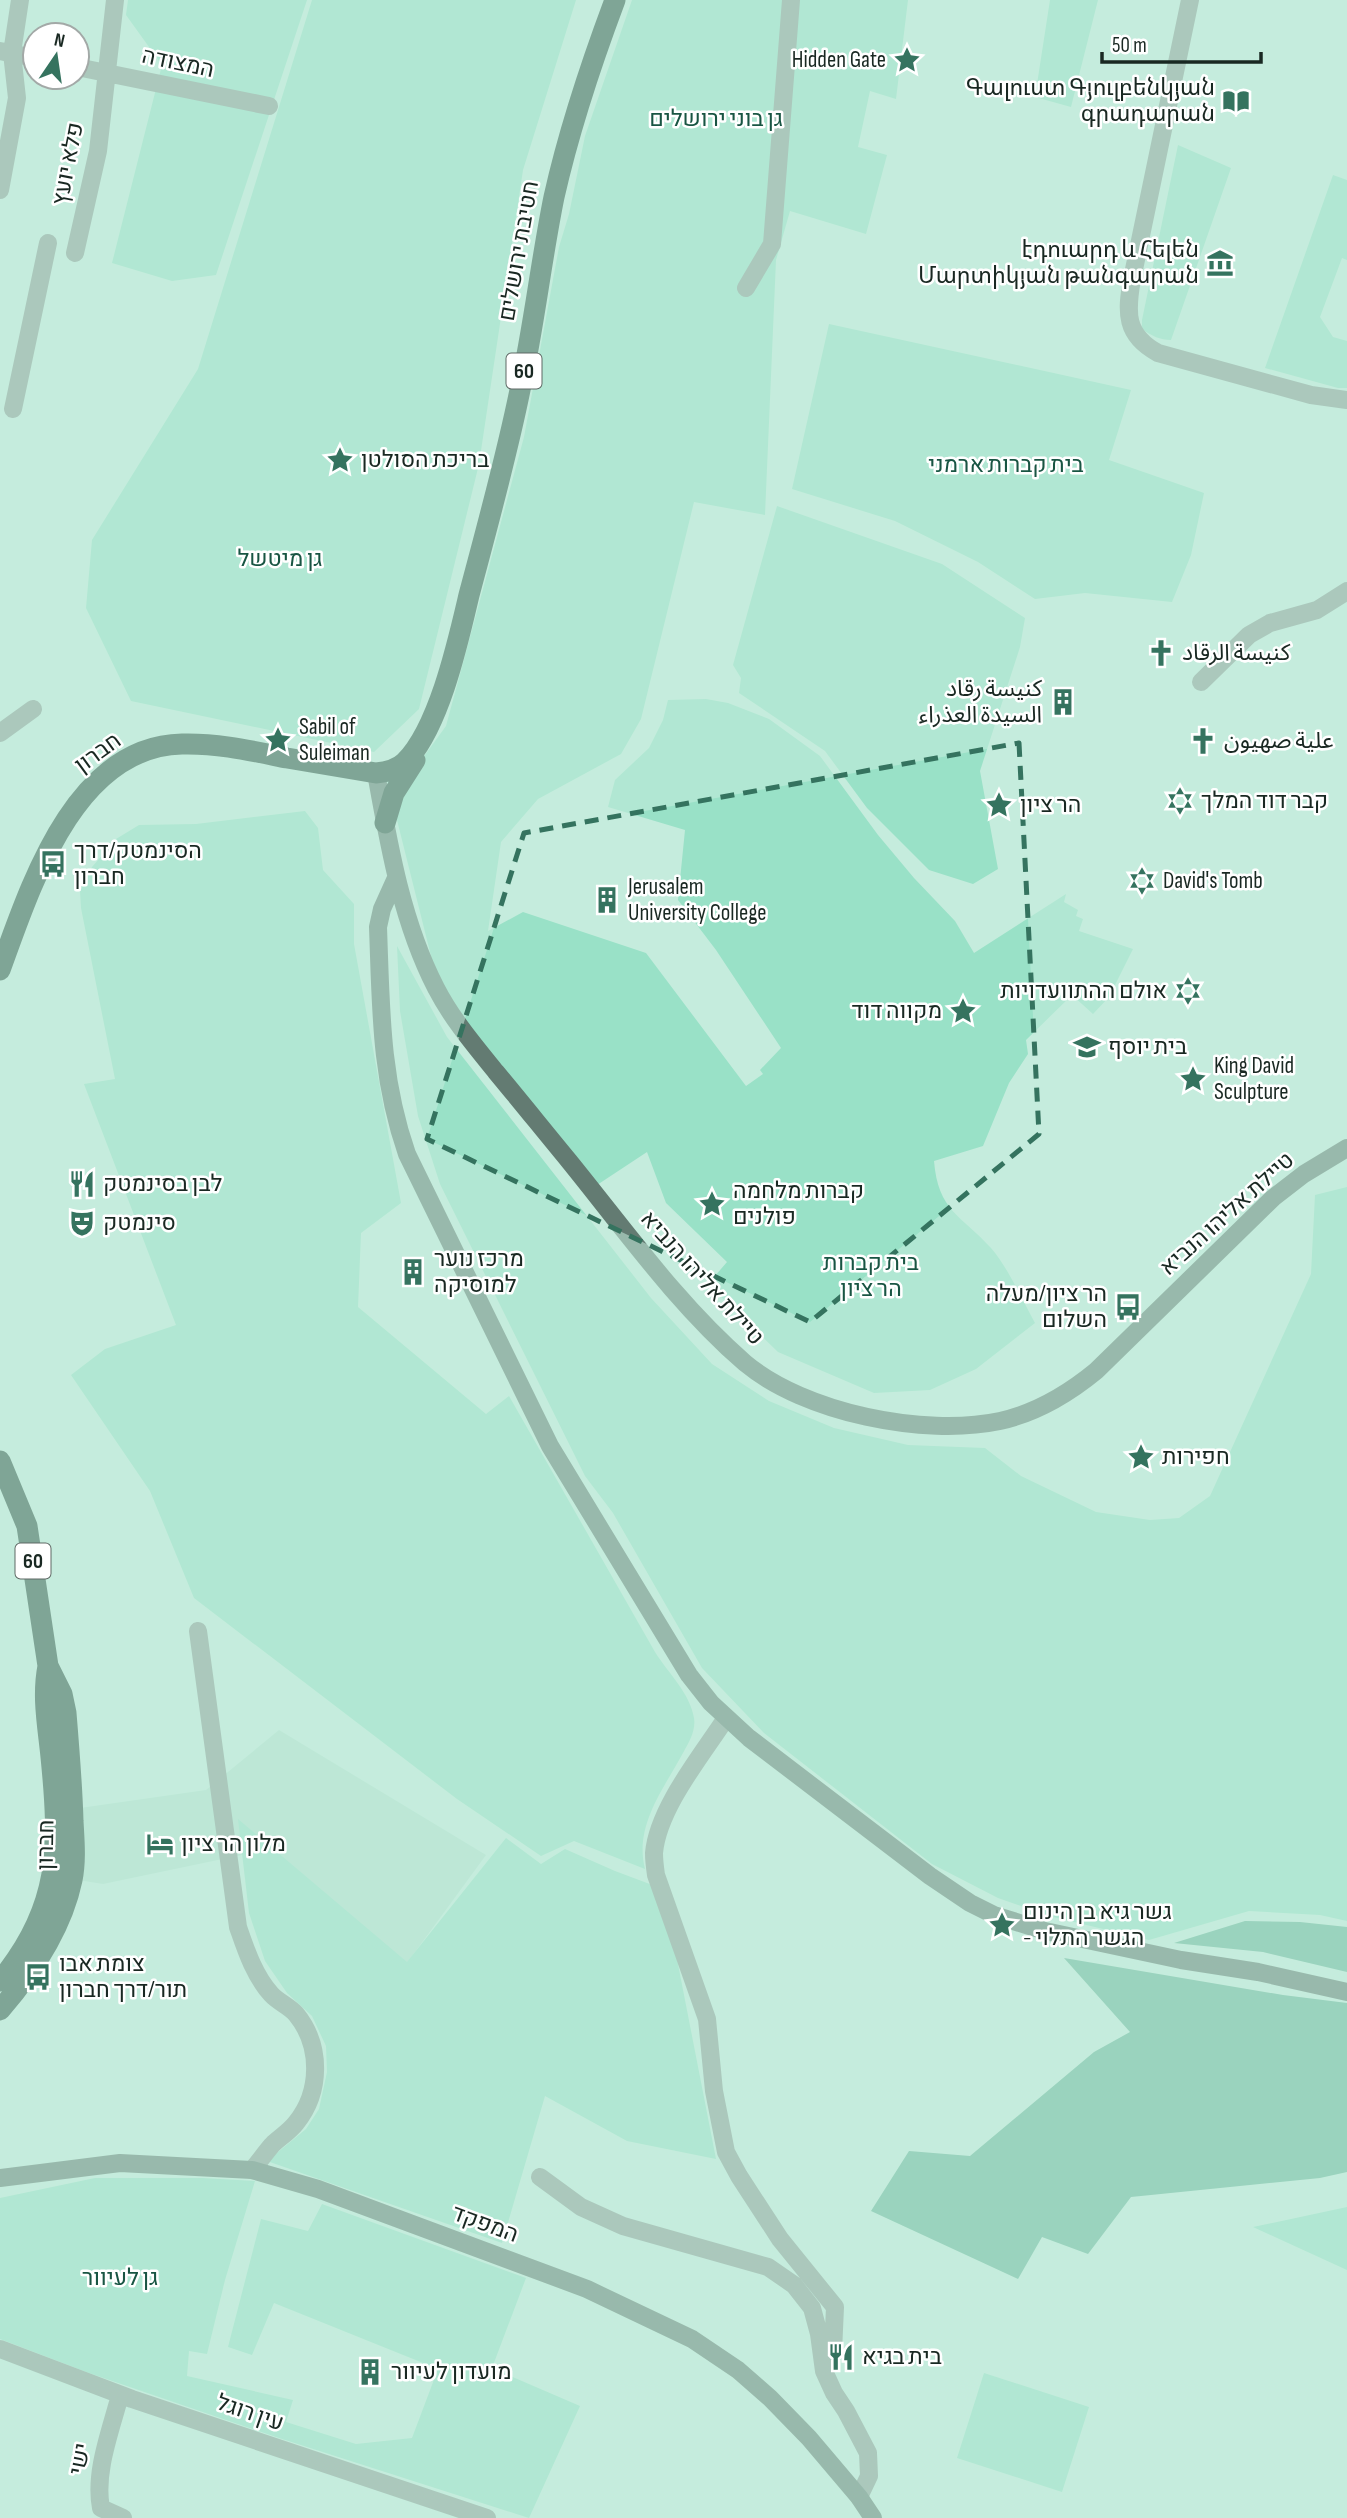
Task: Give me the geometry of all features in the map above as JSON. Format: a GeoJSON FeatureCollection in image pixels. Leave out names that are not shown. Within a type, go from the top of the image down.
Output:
{"type":"FeatureCollection","features":[{"type":"Feature","properties":{"kind":"highway","name":"חטיבת ירושלים"},"geometry":{"type":"LineString","coordinates":[[376,773],[401,765],[421,739],[441,697],[521,389],[562,164],[615,0]]}},
{"type":"Feature","properties":{"kind":"highway"},"geometry":{"type":"LineString","coordinates":[[385,823],[391,800],[411,768],[421,739]]}},
{"type":"Feature","properties":{"kind":"highway","name":"חברון"},"geometry":{"type":"LineString","coordinates":[[0,970],[31,887],[64,822],[86,792],[109,772],[140,753],[179,743],[220,744],[376,773]]}},
{"type":"Feature","properties":{"kind":"highway","name":"חברון"},"geometry":{"type":"LineString","coordinates":[[0,1461],[27,1525],[48,1666],[44,1692],[57,1833],[55,1868],[43,1910],[26,1944],[0,1981]]}},
{"type":"Feature","properties":{"kind":"highway","name":"חברון"},"geometry":{"type":"LineString","coordinates":[[0,2010],[43,1951],[63,1910],[72,1879],[74,1841],[66,1713],[62,1694],[48,1666]]}},
{"type":"Feature","properties":{"kind":"street"},"geometry":{"type":"LineString","coordinates":[[0,190],[17,98],[6,52],[20,0]]}},
{"type":"Feature","properties":{"kind":"street","name":"פלא יועץ"},"geometry":{"type":"LineString","coordinates":[[75,253],[98,151],[115,0]]}},
{"type":"Feature","properties":{"kind":"street"},"geometry":{"type":"LineString","coordinates":[[746,288],[772,244],[790,0]]}},
{"type":"Feature","properties":{"kind":"street"},"geometry":{"type":"LineString","coordinates":[[1189,0],[1132,279],[1128,302],[1129,320],[1143,345],[1158,353],[1311,395],[1347,400]]}},
{"type":"Feature","properties":{"kind":"street","name":"המצודה"},"geometry":{"type":"LineString","coordinates":[[91,70],[269,106]]}},
{"type":"Feature","properties":{"kind":"street"},"geometry":{"type":"LineString","coordinates":[[13,409],[48,243]]}},
{"type":"Feature","properties":{"kind":"street"},"geometry":{"type":"LineString","coordinates":[[1201,682],[1249,635],[1270,623],[1317,610],[1347,591]]}},
{"type":"Feature","properties":{"kind":"street"},"geometry":{"type":"LineString","coordinates":[[0,733],[33,709]]}},
{"type":"Feature","properties":{"kind":"street","name":"טיילת אליהו הנביא"},"geometry":{"type":"LineString","coordinates":[[376,773],[396,878],[436,989],[469,1039],[679,1296],[747,1364],[798,1394],[839,1409],[924,1425],[965,1425],[999,1421],[1024,1414],[1077,1386],[1096,1371],[1273,1198],[1304,1174],[1347,1148]]}},
{"type":"Feature","properties":{"kind":"street"},"geometry":{"type":"LineString","coordinates":[[396,878],[382,909],[378,927],[382,1045],[396,1122],[407,1154],[556,1456],[689,1675],[726,1718],[880,1840],[970,1903],[994,1915],[1045,1931],[1347,1992]]}},
{"type":"Feature","properties":{"kind":"street"},"geometry":{"type":"LineString","coordinates":[[198,1632],[238,1927],[251,1963],[270,1993],[296,2014],[311,2041],[316,2065],[315,2083],[309,2102],[295,2123],[252,2170]]}},
{"type":"Feature","properties":{"kind":"street"},"geometry":{"type":"LineString","coordinates":[[726,1718],[667,1812],[658,1833],[654,1854],[656,1875],[707,2019],[714,2091],[726,2152],[780,2239],[835,2308],[833,2352],[824,2371]]}},
{"type":"Feature","properties":{"kind":"street","name":"המפקד"},"geometry":{"type":"LineString","coordinates":[[0,2180],[120,2163],[252,2170],[303,2184],[587,2289],[692,2339],[738,2370],[809,2438],[859,2497],[873,2518]]}},
{"type":"Feature","properties":{"kind":"street"},"geometry":{"type":"LineString","coordinates":[[540,2177],[581,2207],[602,2217],[768,2267],[794,2285],[812,2308],[824,2371],[868,2452],[869,2476],[859,2497]]}},
{"type":"Feature","properties":{"kind":"street","name":"עין רוגל"},"geometry":{"type":"LineString","coordinates":[[0,2349],[120,2395],[487,2518]]}},
{"type":"Feature","properties":{"kind":"street","name":"ישי"},"geometry":{"type":"LineString","coordinates":[[120,2395],[104,2457],[98,2496],[101,2508],[122,2518]]}},
{"type":"Feature","properties":{"kind":"highlighted area"},"geometry":{"type":"Polygon","coordinates":[[[1019,743],[1039,1134],[810,1322],[427,1139],[524,833],[1019,743]]]}},
{"type":"Feature","properties":{"kind":"shaded area"},"geometry":{"type":"Polygon","coordinates":[[[279,1730],[486,1855],[407,1963],[266,1850],[103,1884],[72,1879],[73,1809],[206,1790],[279,1730]]]}},
{"type":"Feature","properties":{"kind":"shaded area"},"geometry":{"type":"Polygon","coordinates":[[[1245,1921],[1300,1922],[1347,1927],[1347,1972],[1263,1952],[1174,1943],[1245,1921]]]}},
{"type":"Feature","properties":{"kind":"shaded area"},"geometry":{"type":"Polygon","coordinates":[[[1064,1958],[1283,1995],[1347,2003],[1347,2172],[1320,2178],[1131,2197],[1088,2254],[1042,2237],[1018,2279],[871,2211],[909,2151],[970,2156],[1094,2052],[1130,2032],[1064,1958]]]}},
{"type":"Feature","properties":{"kind":"green space"},"geometry":{"type":"Polygon","coordinates":[[[128,0],[307,0],[216,275],[172,281],[112,263],[162,65],[126,15],[128,0]]]}},
{"type":"Feature","properties":{"kind":"green space","name":"גן מיטשל"},"geometry":{"type":"Polygon","coordinates":[[[312,0],[576,0],[523,170],[479,464],[419,709],[374,752],[131,701],[86,608],[92,540],[198,369],[312,0]]]}},
{"type":"Feature","properties":{"kind":"green space"},"geometry":{"type":"Polygon","coordinates":[[[632,0],[908,0],[896,99],[870,91],[858,147],[887,155],[866,234],[790,211],[776,260],[765,515],[694,502],[641,719],[621,754],[538,799],[501,842],[488,931],[523,912],[646,953],[746,1086],[763,1074],[760,1070],[781,1048],[716,950],[678,900],[685,830],[608,807],[615,780],[649,748],[663,720],[668,700],[706,699],[728,703],[769,719],[820,756],[878,835],[955,921],[974,953],[1066,894],[1064,902],[1078,910],[1076,916],[1083,919],[1079,931],[1133,949],[1109,997],[1093,1014],[1072,995],[1026,1040],[1028,1054],[1009,1083],[983,1146],[934,1161],[936,1178],[946,1202],[997,1256],[1035,1323],[976,1369],[930,1390],[874,1393],[778,1352],[708,1284],[727,1262],[666,1203],[647,1152],[597,1185],[475,1040],[435,972],[387,780],[414,770],[446,726],[524,437],[559,247],[569,214],[585,136],[632,0]]]}},
{"type":"Feature","properties":{"kind":"green space"},"geometry":{"type":"Polygon","coordinates":[[[1050,0],[1098,0],[1071,107],[1035,97],[1050,0]]]}},
{"type":"Feature","properties":{"kind":"green space"},"geometry":{"type":"Polygon","coordinates":[[[1178,145],[1231,168],[1171,340],[1156,337],[1142,329],[1142,320],[1178,145]]]}},
{"type":"Feature","properties":{"kind":"green space"},"geometry":{"type":"Polygon","coordinates":[[[1333,175],[1347,180],[1347,260],[1342,258],[1320,317],[1333,337],[1347,341],[1347,388],[1338,388],[1265,368],[1333,175]]]}},
{"type":"Feature","properties":{"kind":"green space","name":"בית קברות ארמני"},"geometry":{"type":"Polygon","coordinates":[[[829,324],[1131,390],[1109,460],[1204,493],[1191,555],[1172,602],[1085,593],[1035,599],[978,562],[895,521],[792,489],[829,324]]]}},
{"type":"Feature","properties":{"kind":"green space"},"geometry":{"type":"Polygon","coordinates":[[[777,506],[942,564],[1025,618],[1020,647],[980,771],[998,869],[973,884],[929,870],[867,808],[825,751],[739,693],[741,678],[733,665],[777,506]]]}},
{"type":"Feature","properties":{"kind":"green space"},"geometry":{"type":"Polygon","coordinates":[[[305,811],[318,828],[323,870],[354,904],[354,944],[401,1203],[361,1233],[358,1307],[486,1414],[509,1396],[655,1652],[688,1700],[694,1718],[693,1732],[647,1823],[643,1838],[645,1869],[574,1841],[541,1856],[457,1799],[194,1598],[150,1491],[71,1375],[105,1349],[176,1325],[84,1084],[115,1079],[81,908],[80,891],[92,867],[116,839],[139,825],[196,824],[305,811]]]}},
{"type":"Feature","properties":{"kind":"green space"},"geometry":{"type":"Polygon","coordinates":[[[397,946],[447,1037],[651,1298],[712,1364],[769,1401],[834,1428],[908,1445],[985,1448],[1021,1476],[1096,1512],[1150,1520],[1179,1518],[1210,1496],[1311,1274],[1315,1195],[1347,1187],[1347,1921],[1320,1915],[1249,1911],[1149,1940],[1049,1916],[998,1898],[932,1864],[764,1733],[702,1668],[613,1513],[585,1476],[440,1184],[418,1116],[400,1011],[397,946]]]}},
{"type":"Feature","properties":{"kind":"green space"},"geometry":{"type":"Polygon","coordinates":[[[238,1819],[407,1962],[506,1838],[541,1864],[565,1849],[655,1886],[677,1959],[716,2159],[627,2141],[545,2096],[502,2243],[267,2161],[306,2129],[319,2109],[327,2072],[326,2046],[312,2016],[287,1993],[265,1961],[249,1913],[238,1819]]]}},
{"type":"Feature","properties":{"kind":"green space","name":"גן לעיוור"},"geometry":{"type":"Polygon","coordinates":[[[95,2178],[255,2181],[225,2280],[207,2354],[189,2351],[187,2376],[293,2400],[286,2422],[356,2444],[412,2438],[438,2369],[274,2303],[252,2355],[228,2347],[261,2219],[308,2231],[322,2204],[526,2278],[492,2368],[580,2406],[529,2518],[279,2438],[89,2373],[0,2339],[0,2198],[95,2178]]]}},
{"type":"Feature","properties":{"kind":"green space"},"geometry":{"type":"Polygon","coordinates":[[[1347,2207],[1347,2270],[1253,2227],[1347,2207]]]}},
{"type":"Feature","properties":{"kind":"green space"},"geometry":{"type":"Polygon","coordinates":[[[984,2373],[1089,2407],[1062,2492],[957,2458],[984,2373]]]}},
{"type":"Feature","properties":{"kind":"place","name":"Hidden Gate"},"geometry":{"type":"Point","coordinates":[907,60]}},
{"type":"Feature","properties":{"kind":"place","name":"Գալուստ Գյուլբենկյան գրադարան"},"geometry":{"type":"Point","coordinates":[1236,101]}},
{"type":"Feature","properties":{"kind":"place","name":"էդուարդ և Հելեն Մարտիկյան թանգարան"},"geometry":{"type":"Point","coordinates":[1220,263]}},
{"type":"Feature","properties":{"kind":"place","name":"בריכת הסולטן"},"geometry":{"type":"Point","coordinates":[340,460]}},
{"type":"Feature","properties":{"kind":"place","name":"كنيسة الرقاد"},"geometry":{"type":"Point","coordinates":[1161,653]}},
{"type":"Feature","properties":{"kind":"place","name":"كنيسة رقاد السيدة العذراء"},"geometry":{"type":"Point","coordinates":[1063,702]}},
{"type":"Feature","properties":{"kind":"place","name":"Sabil of Suleiman"},"geometry":{"type":"Point","coordinates":[278,740]}},
{"type":"Feature","properties":{"kind":"place","name":"علية صهيون"},"geometry":{"type":"Point","coordinates":[1203,741]}},
{"type":"Feature","properties":{"kind":"place","name":"קבר דוד המלך"},"geometry":{"type":"Point","coordinates":[1180,801]}},
{"type":"Feature","properties":{"kind":"place","name":"הר ציון"},"geometry":{"type":"Point","coordinates":[999,805]}},
{"type":"Feature","properties":{"kind":"place","name":"הסינמטק/דרך חברון"},"geometry":{"type":"Point","coordinates":[53,864]}},
{"type":"Feature","properties":{"kind":"place","name":"David's Tomb"},"geometry":{"type":"Point","coordinates":[1142,881]}},
{"type":"Feature","properties":{"kind":"place","name":"Jerusalem University College"},"geometry":{"type":"Point","coordinates":[607,900]}},
{"type":"Feature","properties":{"kind":"place","name":"אולם ההתוועדויות"},"geometry":{"type":"Point","coordinates":[1188,991]}},
{"type":"Feature","properties":{"kind":"place","name":"מקווה דוד"},"geometry":{"type":"Point","coordinates":[963,1011]}},
{"type":"Feature","properties":{"kind":"place","name":"בית יוסף"},"geometry":{"type":"Point","coordinates":[1087,1047]}},
{"type":"Feature","properties":{"kind":"place","name":"King David Sculpture"},"geometry":{"type":"Point","coordinates":[1193,1079]}},
{"type":"Feature","properties":{"kind":"place","name":"לבן בסינמטק"},"geometry":{"type":"Point","coordinates":[82,1184]}},
{"type":"Feature","properties":{"kind":"place","name":"קברות מלחמה פולנים"},"geometry":{"type":"Point","coordinates":[712,1204]}},
{"type":"Feature","properties":{"kind":"place","name":"סינמטק"},"geometry":{"type":"Point","coordinates":[82,1223]}},
{"type":"Feature","properties":{"kind":"place","name":"מרכז נוער למוסיקה"},"geometry":{"type":"Point","coordinates":[413,1272]}},
{"type":"Feature","properties":{"kind":"place","name":"הר ציון/מעלה השלום"},"geometry":{"type":"Point","coordinates":[1128,1307]}},
{"type":"Feature","properties":{"kind":"place","name":"חפירות"},"geometry":{"type":"Point","coordinates":[1141,1457]}},
{"type":"Feature","properties":{"kind":"place","name":"מלון הר ציון"},"geometry":{"type":"Point","coordinates":[160,1844]}},
{"type":"Feature","properties":{"kind":"place","name":"גשר גיא בן הינום - הגשר התלוי"},"geometry":{"type":"Point","coordinates":[1002,1925]}},
{"type":"Feature","properties":{"kind":"place","name":"צומת אבו תור/דרך חברון"},"geometry":{"type":"Point","coordinates":[38,1977]}},
{"type":"Feature","properties":{"kind":"place","name":"בית בגיא"},"geometry":{"type":"Point","coordinates":[841,2357]}},
{"type":"Feature","properties":{"kind":"place","name":"מועדון לעיוור"},"geometry":{"type":"Point","coordinates":[370,2372]}},
{"type":"Feature","properties":{"kind":"park label","name":"גן בוני ירושלים"},"geometry":{"type":"Point","coordinates":[716,119]}},
{"type":"Feature","properties":{"kind":"park label","name":"בית קברות הר ציון"},"geometry":{"type":"Point","coordinates":[871,1276]}}]}
